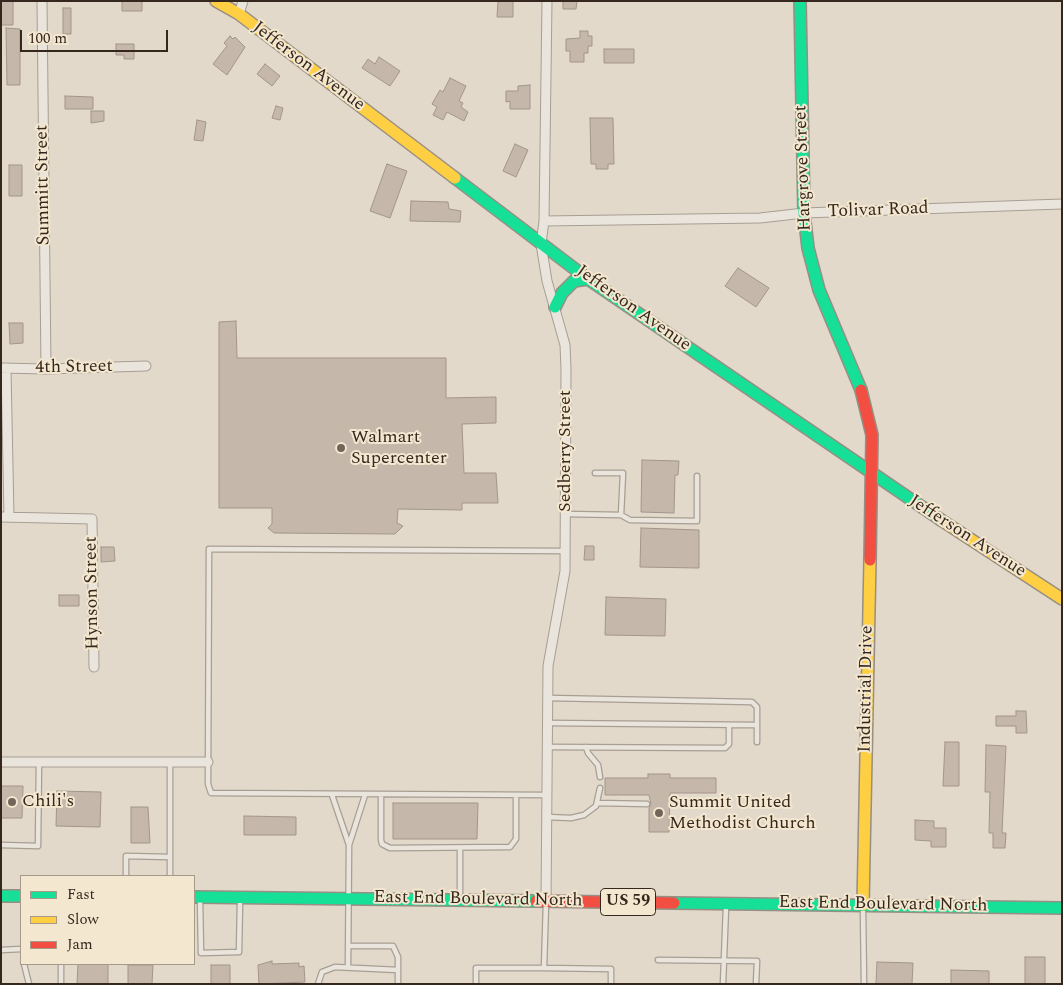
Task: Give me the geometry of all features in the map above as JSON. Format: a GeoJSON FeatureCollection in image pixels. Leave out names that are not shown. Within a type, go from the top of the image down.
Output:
{"type":"FeatureCollection","features":[{"type":"Feature","properties":{"kind":"main road","name":"Jefferson Avenue"},"geometry":{"type":"LineString","coordinates":[[216,1],[239,14],[588,279],[871,474],[1062,600]]}},
{"type":"Feature","properties":{"kind":"main road","name":"Hargrove Street"},"geometry":{"type":"LineString","coordinates":[[800,1],[804,213],[808,248],[819,290],[865,399],[872,435],[871,474]]}},
{"type":"Feature","properties":{"kind":"main road"},"geometry":{"type":"LineString","coordinates":[[555,307],[562,293],[574,281],[588,279]]}},
{"type":"Feature","properties":{"kind":"main road","name":"Industrial Drive"},"geometry":{"type":"LineString","coordinates":[[863,905],[871,474]]}},
{"type":"Feature","properties":{"kind":"main road"},"geometry":{"type":"LineString","coordinates":[[1,896],[20,896]]}},
{"type":"Feature","properties":{"kind":"main road","name":"East End Boulevard North"},"geometry":{"type":"LineString","coordinates":[[197,897],[1062,908]]}},
{"type":"Feature","properties":{"kind":"street","name":"Summitt Street"},"geometry":{"type":"LineString","coordinates":[[42,1],[46,369]]}},
{"type":"Feature","properties":{"kind":"street"},"geometry":{"type":"LineString","coordinates":[[239,14],[243,1]]}},
{"type":"Feature","properties":{"kind":"street","name":"Sedberry Street"},"geometry":{"type":"LineString","coordinates":[[546,902],[547,723],[550,651],[564,581],[566,356],[547,281],[541,244],[544,221],[547,1]]}},
{"type":"Feature","properties":{"kind":"street","name":"Tolivar Road"},"geometry":{"type":"LineString","coordinates":[[544,221],[760,218],[804,213],[1062,204]]}},
{"type":"Feature","properties":{"kind":"street","name":"4th Street"},"geometry":{"type":"LineString","coordinates":[[4,368],[46,369],[146,366]]}},
{"type":"Feature","properties":{"kind":"street"},"geometry":{"type":"LineString","coordinates":[[4,368],[5,517]]}},
{"type":"Feature","properties":{"kind":"street","name":"Hynson Street"},"geometry":{"type":"LineString","coordinates":[[5,517],[92,519],[94,667]]}},
{"type":"Feature","properties":{"kind":"street"},"geometry":{"type":"LineString","coordinates":[[1,762],[208,762]]}},
{"type":"Feature","properties":{"kind":"lane"},"geometry":{"type":"LineString","coordinates":[[595,473],[623,473],[621,515]]}},
{"type":"Feature","properties":{"kind":"lane"},"geometry":{"type":"LineString","coordinates":[[565,514],[621,515],[630,520],[697,521],[698,476]]}},
{"type":"Feature","properties":{"kind":"lane"},"geometry":{"type":"LineString","coordinates":[[546,795],[212,793],[208,784],[209,550],[565,551]]}},
{"type":"Feature","properties":{"kind":"lane"},"geometry":{"type":"LineString","coordinates":[[548,698],[752,702],[757,707],[756,742]]}},
{"type":"Feature","properties":{"kind":"lane"},"geometry":{"type":"LineString","coordinates":[[547,723],[757,726]]}},
{"type":"Feature","properties":{"kind":"lane"},"geometry":{"type":"LineString","coordinates":[[547,747],[725,748],[729,744],[730,725]]}},
{"type":"Feature","properties":{"kind":"lane"},"geometry":{"type":"LineString","coordinates":[[586,747],[588,753],[598,764],[600,777]]}},
{"type":"Feature","properties":{"kind":"lane"},"geometry":{"type":"LineString","coordinates":[[1,845],[38,846],[39,762]]}},
{"type":"Feature","properties":{"kind":"lane"},"geometry":{"type":"LineString","coordinates":[[170,762],[170,875]]}},
{"type":"Feature","properties":{"kind":"lane"},"geometry":{"type":"LineString","coordinates":[[546,817],[578,817],[591,811],[598,803],[600,788]]}},
{"type":"Feature","properties":{"kind":"lane"},"geometry":{"type":"LineString","coordinates":[[332,795],[349,846]]}},
{"type":"Feature","properties":{"kind":"lane"},"geometry":{"type":"LineString","coordinates":[[348,967],[349,846],[365,795]]}},
{"type":"Feature","properties":{"kind":"lane"},"geometry":{"type":"LineString","coordinates":[[381,795],[381,840],[386,847],[460,848],[510,847],[516,839],[516,795]]}},
{"type":"Feature","properties":{"kind":"lane"},"geometry":{"type":"LineString","coordinates":[[598,803],[647,804]]}},
{"type":"Feature","properties":{"kind":"lane"},"geometry":{"type":"LineString","coordinates":[[460,848],[460,900]]}},
{"type":"Feature","properties":{"kind":"lane"},"geometry":{"type":"LineString","coordinates":[[126,875],[126,856],[170,857]]}},
{"type":"Feature","properties":{"kind":"lane"},"geometry":{"type":"LineString","coordinates":[[197,897],[201,953],[239,952],[240,897]]}},
{"type":"Feature","properties":{"kind":"lane"},"geometry":{"type":"LineString","coordinates":[[544,968],[546,902]]}},
{"type":"Feature","properties":{"kind":"lane"},"geometry":{"type":"LineString","coordinates":[[723,984],[726,904]]}},
{"type":"Feature","properties":{"kind":"lane"},"geometry":{"type":"LineString","coordinates":[[863,905],[864,984]]}},
{"type":"Feature","properties":{"kind":"lane"},"geometry":{"type":"LineString","coordinates":[[348,946],[393,946],[398,957],[398,984]]}},
{"type":"Feature","properties":{"kind":"lane"},"geometry":{"type":"LineString","coordinates":[[1,950],[20,951]]}},
{"type":"Feature","properties":{"kind":"lane"},"geometry":{"type":"LineString","coordinates":[[658,960],[756,961],[756,984]]}},
{"type":"Feature","properties":{"kind":"lane"},"geometry":{"type":"LineString","coordinates":[[24,965],[29,984]]}},
{"type":"Feature","properties":{"kind":"lane"},"geometry":{"type":"LineString","coordinates":[[61,965],[61,984]]}},
{"type":"Feature","properties":{"kind":"lane"},"geometry":{"type":"LineString","coordinates":[[318,984],[319,975],[326,969],[348,967],[398,970]]}},
{"type":"Feature","properties":{"kind":"lane"},"geometry":{"type":"LineString","coordinates":[[476,984],[476,968],[611,968],[611,984]]}},
{"type":"Feature","properties":{"kind":"building"},"geometry":{"type":"Polygon","coordinates":[[[1,1],[13,1],[13,25],[1,25],[1,1]]]}},
{"type":"Feature","properties":{"kind":"building"},"geometry":{"type":"Polygon","coordinates":[[[122,1],[142,1],[142,11],[122,11],[122,1]]]}},
{"type":"Feature","properties":{"kind":"building"},"geometry":{"type":"Polygon","coordinates":[[[498,1],[513,1],[513,17],[497,17],[498,1]]]}},
{"type":"Feature","properties":{"kind":"building"},"geometry":{"type":"Polygon","coordinates":[[[563,1],[577,1],[576,9],[563,9],[563,1]]]}},
{"type":"Feature","properties":{"kind":"building"},"geometry":{"type":"Polygon","coordinates":[[[63,8],[71,8],[71,34],[63,34],[63,8]]]}},
{"type":"Feature","properties":{"kind":"building"},"geometry":{"type":"Polygon","coordinates":[[[6,28],[20,29],[20,85],[7,85],[6,28]]]}},
{"type":"Feature","properties":{"kind":"building"},"geometry":{"type":"Polygon","coordinates":[[[580,31],[588,31],[588,36],[592,36],[592,46],[588,46],[588,53],[584,53],[584,62],[570,62],[570,51],[566,51],[566,39],[580,38],[580,31]]]}},
{"type":"Feature","properties":{"kind":"building"},"geometry":{"type":"Polygon","coordinates":[[[230,36],[233,39],[235,37],[245,47],[227,75],[213,64],[227,46],[224,43],[230,36]]]}},
{"type":"Feature","properties":{"kind":"building"},"geometry":{"type":"Polygon","coordinates":[[[116,44],[134,44],[134,59],[124,59],[124,55],[116,55],[116,44]]]}},
{"type":"Feature","properties":{"kind":"building"},"geometry":{"type":"Polygon","coordinates":[[[604,49],[634,49],[634,63],[604,63],[604,49]]]}},
{"type":"Feature","properties":{"kind":"building"},"geometry":{"type":"Polygon","coordinates":[[[379,57],[400,71],[390,86],[362,68],[368,59],[375,64],[379,57]]]}},
{"type":"Feature","properties":{"kind":"building"},"geometry":{"type":"Polygon","coordinates":[[[265,64],[280,76],[272,86],[257,74],[265,64]]]}},
{"type":"Feature","properties":{"kind":"building"},"geometry":{"type":"Polygon","coordinates":[[[450,78],[466,86],[459,101],[463,103],[461,107],[468,112],[464,121],[447,112],[443,120],[433,115],[437,107],[432,104],[440,90],[443,92],[450,78]]]}},
{"type":"Feature","properties":{"kind":"building"},"geometry":{"type":"Polygon","coordinates":[[[530,85],[530,109],[510,109],[510,101],[506,102],[506,91],[518,91],[518,86],[530,85]]]}},
{"type":"Feature","properties":{"kind":"building"},"geometry":{"type":"Polygon","coordinates":[[[65,96],[93,97],[93,109],[65,109],[65,96]]]}},
{"type":"Feature","properties":{"kind":"building"},"geometry":{"type":"Polygon","coordinates":[[[276,106],[283,108],[280,120],[272,118],[276,106]]]}},
{"type":"Feature","properties":{"kind":"building"},"geometry":{"type":"Polygon","coordinates":[[[91,111],[104,111],[104,121],[91,123],[91,111]]]}},
{"type":"Feature","properties":{"kind":"building"},"geometry":{"type":"Polygon","coordinates":[[[590,118],[613,118],[614,164],[608,164],[608,169],[596,169],[596,164],[591,164],[590,118]]]}},
{"type":"Feature","properties":{"kind":"building"},"geometry":{"type":"Polygon","coordinates":[[[197,120],[206,122],[203,141],[194,140],[197,120]]]}},
{"type":"Feature","properties":{"kind":"building"},"geometry":{"type":"Polygon","coordinates":[[[515,144],[528,150],[516,177],[503,171],[515,144]]]}},
{"type":"Feature","properties":{"kind":"building"},"geometry":{"type":"Polygon","coordinates":[[[387,164],[407,171],[390,218],[370,211],[387,164]]]}},
{"type":"Feature","properties":{"kind":"building"},"geometry":{"type":"Polygon","coordinates":[[[9,165],[22,165],[22,196],[9,196],[9,165]]]}},
{"type":"Feature","properties":{"kind":"building"},"geometry":{"type":"Polygon","coordinates":[[[411,201],[448,202],[449,209],[461,211],[460,222],[410,221],[411,201]]]}},
{"type":"Feature","properties":{"kind":"building"},"geometry":{"type":"Polygon","coordinates":[[[738,268],[769,288],[756,307],[725,286],[738,268]]]}},
{"type":"Feature","properties":{"kind":"building","name":"Walmart Supercenter"},"geometry":{"type":"Polygon","coordinates":[[[236,321],[237,358],[446,358],[446,398],[496,397],[496,423],[462,424],[464,473],[496,473],[498,503],[462,503],[462,510],[398,509],[397,523],[403,526],[395,534],[274,533],[268,528],[272,524],[272,508],[219,508],[219,322],[236,321]]]}},
{"type":"Feature","properties":{"kind":"building"},"geometry":{"type":"Polygon","coordinates":[[[9,323],[23,323],[23,343],[10,344],[9,323]]]}},
{"type":"Feature","properties":{"kind":"building"},"geometry":{"type":"Polygon","coordinates":[[[642,460],[679,461],[678,475],[675,475],[674,513],[641,512],[642,460]]]}},
{"type":"Feature","properties":{"kind":"building"},"geometry":{"type":"Polygon","coordinates":[[[641,528],[699,530],[699,568],[640,567],[641,528]]]}},
{"type":"Feature","properties":{"kind":"building"},"geometry":{"type":"Polygon","coordinates":[[[585,546],[594,546],[594,560],[584,560],[585,546]]]}},
{"type":"Feature","properties":{"kind":"building"},"geometry":{"type":"Polygon","coordinates":[[[101,547],[114,547],[115,561],[101,562],[101,547]]]}},
{"type":"Feature","properties":{"kind":"building"},"geometry":{"type":"Polygon","coordinates":[[[59,595],[79,595],[79,606],[59,606],[59,595]]]}},
{"type":"Feature","properties":{"kind":"building"},"geometry":{"type":"Polygon","coordinates":[[[606,597],[666,599],[665,636],[605,635],[606,597]]]}},
{"type":"Feature","properties":{"kind":"building"},"geometry":{"type":"Polygon","coordinates":[[[1016,711],[1026,711],[1027,733],[1016,733],[1016,726],[996,726],[996,716],[1016,716],[1016,711]]]}},
{"type":"Feature","properties":{"kind":"building"},"geometry":{"type":"Polygon","coordinates":[[[945,742],[959,742],[959,786],[943,786],[945,742]]]}},
{"type":"Feature","properties":{"kind":"building"},"geometry":{"type":"Polygon","coordinates":[[[986,745],[1006,746],[1002,833],[1006,833],[1005,848],[993,848],[993,833],[989,833],[990,792],[985,792],[986,745]]]}},
{"type":"Feature","properties":{"kind":"building","name":"Summit United Methodist Church"},"geometry":{"type":"Polygon","coordinates":[[[648,774],[670,774],[670,778],[716,778],[716,793],[670,793],[669,832],[649,832],[649,808],[651,804],[649,795],[605,795],[605,778],[648,778],[648,774]]]}},
{"type":"Feature","properties":{"kind":"building","name":"Chili's"},"geometry":{"type":"Polygon","coordinates":[[[1,786],[23,786],[22,818],[1,818],[1,786]]]}},
{"type":"Feature","properties":{"kind":"building"},"geometry":{"type":"Polygon","coordinates":[[[57,791],[101,792],[100,827],[56,826],[57,791]]]}},
{"type":"Feature","properties":{"kind":"building"},"geometry":{"type":"Polygon","coordinates":[[[393,803],[478,803],[477,839],[393,839],[393,803]]]}},
{"type":"Feature","properties":{"kind":"building"},"geometry":{"type":"Polygon","coordinates":[[[131,807],[148,807],[150,843],[131,843],[131,807]]]}},
{"type":"Feature","properties":{"kind":"building"},"geometry":{"type":"Polygon","coordinates":[[[244,816],[296,817],[296,835],[244,835],[244,816]]]}},
{"type":"Feature","properties":{"kind":"building"},"geometry":{"type":"Polygon","coordinates":[[[915,820],[934,821],[934,828],[946,828],[946,847],[931,847],[931,841],[915,840],[915,820]]]}},
{"type":"Feature","properties":{"kind":"building"},"geometry":{"type":"Polygon","coordinates":[[[1025,957],[1045,957],[1045,984],[1025,984],[1025,957]]]}},
{"type":"Feature","properties":{"kind":"building"},"geometry":{"type":"Polygon","coordinates":[[[272,961],[272,964],[299,963],[299,967],[304,966],[305,982],[259,984],[258,965],[272,961]]]}},
{"type":"Feature","properties":{"kind":"building"},"geometry":{"type":"Polygon","coordinates":[[[877,962],[913,963],[912,984],[876,984],[877,962]]]}},
{"type":"Feature","properties":{"kind":"building"},"geometry":{"type":"Polygon","coordinates":[[[78,965],[108,965],[108,984],[77,984],[78,965]]]}},
{"type":"Feature","properties":{"kind":"building"},"geometry":{"type":"Polygon","coordinates":[[[128,965],[153,965],[152,984],[128,984],[128,965]]]}},
{"type":"Feature","properties":{"kind":"building"},"geometry":{"type":"Polygon","coordinates":[[[211,965],[230,965],[230,984],[211,984],[211,965]]]}},
{"type":"Feature","properties":{"kind":"building"},"geometry":{"type":"Polygon","coordinates":[[[951,970],[989,971],[989,984],[951,984],[951,970]]]}},
{"type":"Feature","properties":{"kind":"traffic: fast"},"geometry":{"type":"LineString","coordinates":[[800,1],[804,213],[808,248],[819,290],[861,390]]}},
{"type":"Feature","properties":{"kind":"traffic: fast"},"geometry":{"type":"LineString","coordinates":[[455,178],[588,279],[941,520]]}},
{"type":"Feature","properties":{"kind":"traffic: fast"},"geometry":{"type":"LineString","coordinates":[[555,307],[562,293],[574,281],[588,279]]}},
{"type":"Feature","properties":{"kind":"traffic: fast"},"geometry":{"type":"LineString","coordinates":[[1,896],[20,896]]}},
{"type":"Feature","properties":{"kind":"traffic: fast"},"geometry":{"type":"LineString","coordinates":[[195,897],[536,901]]}},
{"type":"Feature","properties":{"kind":"traffic: fast"},"geometry":{"type":"LineString","coordinates":[[674,903],[1062,908]]}},
{"type":"Feature","properties":{"kind":"traffic: slow"},"geometry":{"type":"LineString","coordinates":[[216,1],[239,14],[455,178]]}},
{"type":"Feature","properties":{"kind":"traffic: slow"},"geometry":{"type":"LineString","coordinates":[[941,520],[1062,599]]}},
{"type":"Feature","properties":{"kind":"traffic: slow"},"geometry":{"type":"LineString","coordinates":[[863,905],[870,560]]}},
{"type":"Feature","properties":{"kind":"traffic: jam"},"geometry":{"type":"LineString","coordinates":[[861,390],[872,435],[870,560]]}},
{"type":"Feature","properties":{"kind":"traffic: jam"},"geometry":{"type":"LineString","coordinates":[[536,901],[674,903]]}},
{"type":"Feature","properties":{"kind":"place","name":"Walmart Supercenter"},"geometry":{"type":"Point","coordinates":[341,448]}},
{"type":"Feature","properties":{"kind":"place","name":"Chili's"},"geometry":{"type":"Point","coordinates":[12,802]}},
{"type":"Feature","properties":{"kind":"place","name":"Summit United Methodist Church"},"geometry":{"type":"Point","coordinates":[659,813]}}]}
